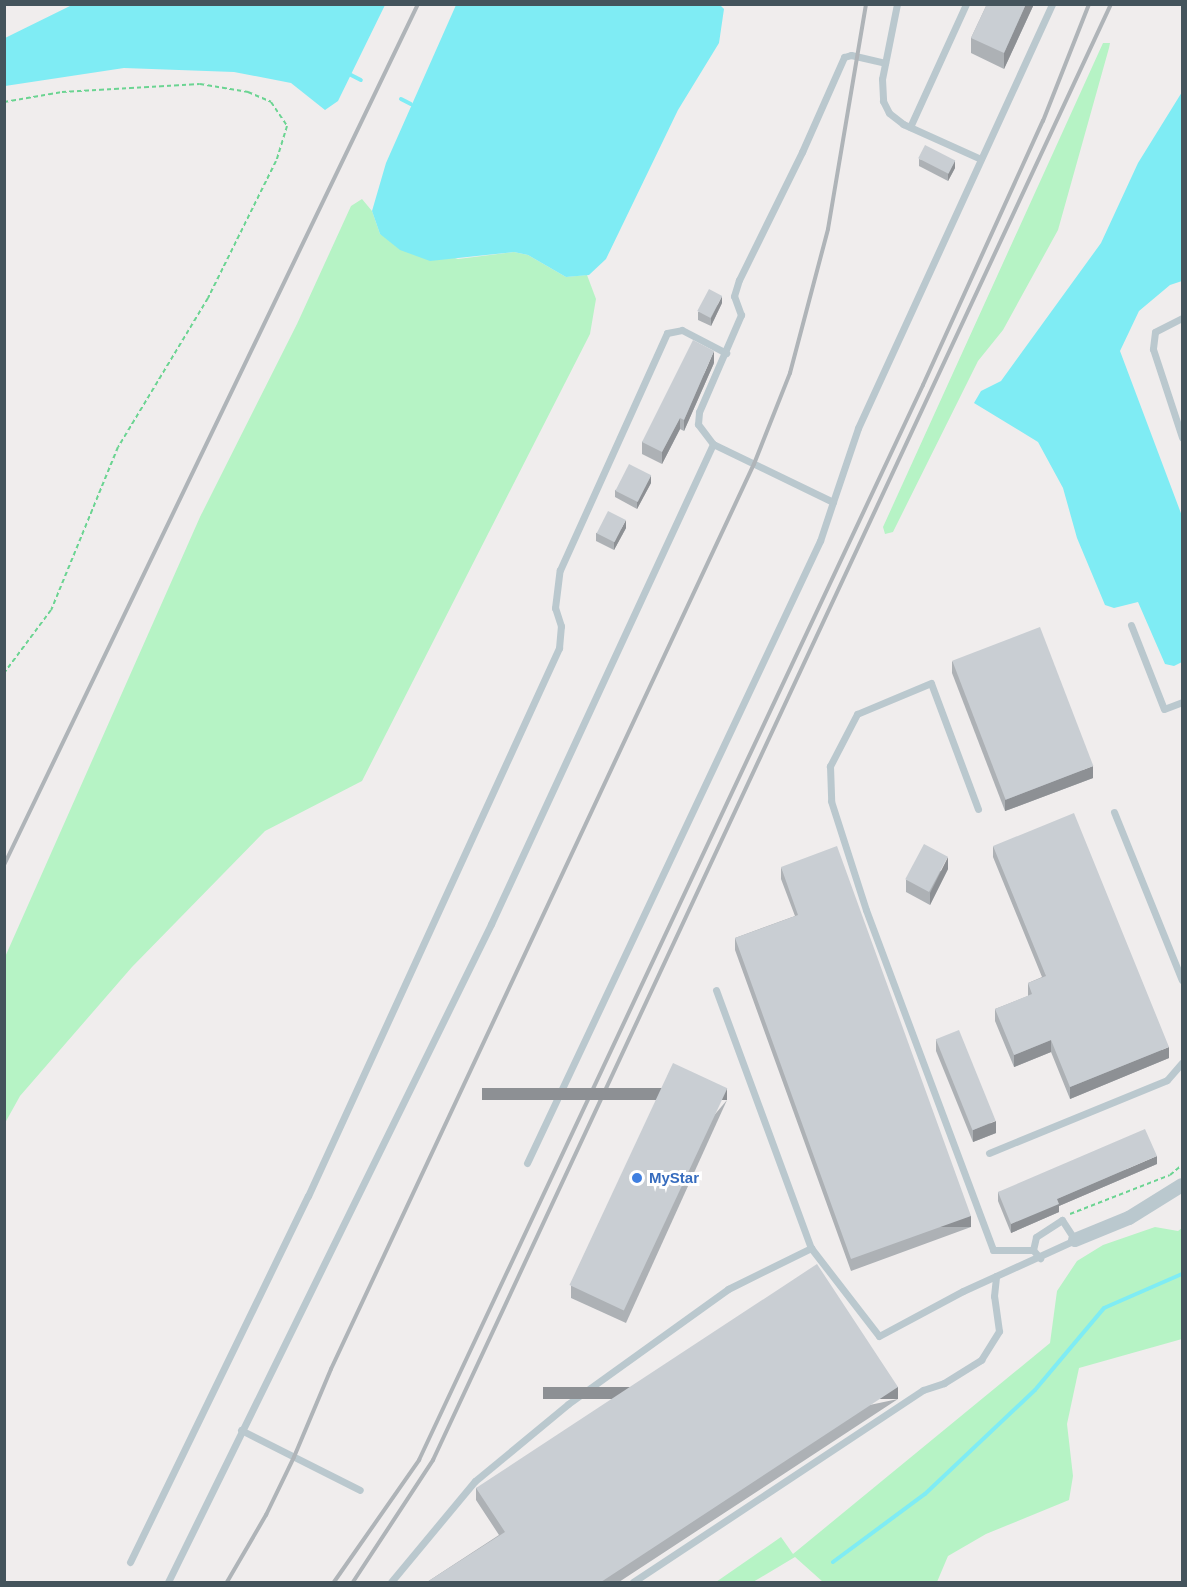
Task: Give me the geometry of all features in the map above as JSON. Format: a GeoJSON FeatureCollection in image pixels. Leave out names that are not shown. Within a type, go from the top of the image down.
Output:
{"type":"FeatureCollection","features":[{"type":"Feature","properties":{"kind":"street"},"geometry":{"type":"LineString","coordinates":[[1075,1240],[1129,1218],[1182,1185]]}},
{"type":"Feature","properties":{"kind":"lane"},"geometry":{"type":"LineString","coordinates":[[897,4],[885,63],[883,101],[890,113],[910,128],[981,159]]}},
{"type":"Feature","properties":{"kind":"lane"},"geometry":{"type":"LineString","coordinates":[[910,128],[966,4]]}},
{"type":"Feature","properties":{"kind":"lane"},"geometry":{"type":"LineString","coordinates":[[527,1162],[820,541],[858,428],[1052,4]]}},
{"type":"Feature","properties":{"kind":"lane"},"geometry":{"type":"LineString","coordinates":[[833,502],[713,444],[698,424],[699,412],[741,315],[734,296],[739,280],[844,57],[851,55],[885,63]]}},
{"type":"Feature","properties":{"kind":"lane"},"geometry":{"type":"LineString","coordinates":[[1182,318],[1155,332],[1153,349],[1182,437]]}},
{"type":"Feature","properties":{"kind":"lane"},"geometry":{"type":"LineString","coordinates":[[130,1562],[308,1196],[559,648],[561,626],[555,608],[560,570],[667,333],[682,330],[726,353]]}},
{"type":"Feature","properties":{"kind":"lane"},"geometry":{"type":"LineString","coordinates":[[168,1582],[491,924],[713,444]]}},
{"type":"Feature","properties":{"kind":"lane"},"geometry":{"type":"LineString","coordinates":[[1131,625],[1164,709],[1182,702]]}},
{"type":"Feature","properties":{"kind":"lane"},"geometry":{"type":"LineString","coordinates":[[978,809],[931,683],[856,714],[830,766],[831,801],[866,910],[993,1250],[1033,1250],[1040,1258]]}},
{"type":"Feature","properties":{"kind":"lane"},"geometry":{"type":"LineString","coordinates":[[1114,812],[1182,980]]}},
{"type":"Feature","properties":{"kind":"lane"},"geometry":{"type":"LineString","coordinates":[[716,990],[811,1248],[879,1336],[996,1276],[1040,1258],[1075,1240],[1062,1220],[1036,1237],[1033,1250]]}},
{"type":"Feature","properties":{"kind":"lane"},"geometry":{"type":"LineString","coordinates":[[989,1153],[1167,1080],[1182,1062]]}},
{"type":"Feature","properties":{"kind":"lane"},"geometry":{"type":"LineString","coordinates":[[392,1582],[475,1480],[568,1404],[728,1289],[811,1248]]}},
{"type":"Feature","properties":{"kind":"lane"},"geometry":{"type":"LineString","coordinates":[[633,1582],[923,1390],[944,1383],[981,1360],[999,1331],[994,1296],[996,1276]]}},
{"type":"Feature","properties":{"kind":"lane"},"geometry":{"type":"LineString","coordinates":[[242,1430],[360,1490]]}},
{"type":"Feature","properties":{"kind":"path"},"geometry":{"type":"LineString","coordinates":[[4,102],[62,92],[201,84],[248,92],[272,102],[287,126],[276,161],[208,298],[117,447],[51,610],[4,673]]}},
{"type":"Feature","properties":{"kind":"path"},"geometry":{"type":"LineString","coordinates":[[1062,1220],[1170,1174],[1182,1165]]}},
{"type":"Feature","properties":{"kind":"green space"},"geometry":{"type":"Polygon","coordinates":[[[1103,43],[1110,43],[1109,48],[1058,230],[1003,330],[978,361],[893,532],[885,534],[883,527],[1103,43]]]}},
{"type":"Feature","properties":{"kind":"green space"},"geometry":{"type":"Polygon","coordinates":[[[362,199],[372,211],[380,234],[458,259],[514,252],[528,255],[566,277],[587,275],[596,299],[590,334],[362,781],[265,831],[132,967],[20,1096],[5,1123],[5,957],[200,517],[297,324],[351,206],[362,199]]]}},
{"type":"Feature","properties":{"kind":"green space"},"geometry":{"type":"Polygon","coordinates":[[[1155,1227],[1178,1231],[1182,1228],[1182,1339],[1079,1368],[1067,1424],[1073,1476],[1069,1500],[986,1534],[948,1556],[937,1582],[823,1582],[795,1557],[753,1582],[716,1582],[781,1537],[793,1554],[1050,1343],[1057,1291],[1077,1261],[1103,1245],[1155,1227]]]}},
{"type":"Feature","properties":{"kind":"water"},"geometry":{"type":"Polygon","coordinates":[[[72,5],[385,5],[338,101],[325,110],[291,83],[234,72],[124,68],[5,86],[5,38],[72,5]]]}},
{"type":"Feature","properties":{"kind":"water"},"geometry":{"type":"Polygon","coordinates":[[[456,5],[720,5],[724,9],[719,43],[678,110],[606,259],[589,275],[566,277],[528,255],[514,252],[430,261],[400,250],[380,234],[372,211],[386,163],[456,5]]]}},
{"type":"Feature","properties":{"kind":"water"},"geometry":{"type":"Polygon","coordinates":[[[1182,92],[1182,281],[1170,285],[1139,311],[1120,351],[1182,516],[1182,662],[1174,666],[1165,664],[1138,602],[1114,608],[1105,605],[1077,538],[1063,488],[1038,442],[974,403],[981,391],[1001,381],[1101,243],[1138,163],[1182,92]]]}},
{"type":"Feature","properties":{"kind":"building"},"geometry":{"type":"Polygon","coordinates":[[[987,4],[1026,4],[1004,53],[971,38],[987,4]]]}},
{"type":"Feature","properties":{"kind":"building"},"geometry":{"type":"Polygon","coordinates":[[[925,145],[955,160],[948,174],[918,158],[925,145]]]}},
{"type":"Feature","properties":{"kind":"building"},"geometry":{"type":"Polygon","coordinates":[[[709,289],[722,296],[711,318],[697,311],[709,289]]]}},
{"type":"Feature","properties":{"kind":"building"},"geometry":{"type":"Polygon","coordinates":[[[693,340],[714,351],[684,420],[680,418],[662,452],[642,442],[693,340]]]}},
{"type":"Feature","properties":{"kind":"building"},"geometry":{"type":"Polygon","coordinates":[[[629,464],[651,475],[638,502],[615,491],[629,464]]]}},
{"type":"Feature","properties":{"kind":"building"},"geometry":{"type":"Polygon","coordinates":[[[608,511],[626,520],[614,542],[597,533],[608,511]]]}},
{"type":"Feature","properties":{"kind":"building"},"geometry":{"type":"Polygon","coordinates":[[[1040,627],[1093,766],[1006,800],[952,661],[1040,627]]]}},
{"type":"Feature","properties":{"kind":"building"},"geometry":{"type":"Polygon","coordinates":[[[1074,813],[1169,1047],[1070,1087],[1051,1040],[1014,1055],[995,1009],[1032,994],[1028,983],[1046,976],[993,846],[1074,813]]]}},
{"type":"Feature","properties":{"kind":"building"},"geometry":{"type":"Polygon","coordinates":[[[924,844],[948,857],[929,892],[905,879],[924,844]]]}},
{"type":"Feature","properties":{"kind":"building"},"geometry":{"type":"Polygon","coordinates":[[[837,846],[971,1216],[851,1259],[735,938],[798,915],[781,867],[837,846]]]}},
{"type":"Feature","properties":{"kind":"building"},"geometry":{"type":"Polygon","coordinates":[[[959,1030],[996,1121],[973,1130],[936,1039],[959,1030]]]}},
{"type":"Feature","properties":{"kind":"building"},"geometry":{"type":"Polygon","coordinates":[[[673,1063],[727,1088],[624,1310],[569,1285],[673,1063]]]}},
{"type":"Feature","properties":{"kind":"building"},"geometry":{"type":"Polygon","coordinates":[[[1145,1129],[1157,1156],[1057,1199],[1059,1204],[1011,1224],[998,1192],[1145,1129]]]}},
{"type":"Feature","properties":{"kind":"building"},"geometry":{"type":"Polygon","coordinates":[[[817,1264],[898,1387],[601,1582],[427,1582],[505,1532],[476,1488],[817,1264]]]}},
{"type":"Feature","properties":{"kind":"waterway"},"geometry":{"type":"LineString","coordinates":[[351,75],[361,80]]}},
{"type":"Feature","properties":{"kind":"waterway"},"geometry":{"type":"LineString","coordinates":[[401,99],[411,104]]}},
{"type":"Feature","properties":{"kind":"waterway"},"geometry":{"type":"LineString","coordinates":[[833,1562],[925,1494],[1035,1390],[1104,1308],[1182,1274]]}},
{"type":"Feature","properties":{"kind":"railway"},"geometry":{"type":"LineString","coordinates":[[4,865],[418,4]]}},
{"type":"Feature","properties":{"kind":"railway"},"geometry":{"type":"LineString","coordinates":[[227,1582],[266,1515],[294,1457],[331,1369],[754,464],[790,373],[828,229],[866,4]]}},
{"type":"Feature","properties":{"kind":"railway"},"geometry":{"type":"LineString","coordinates":[[334,1582],[419,1460],[923,385],[1043,121],[1089,4]]}},
{"type":"Feature","properties":{"kind":"railway"},"geometry":{"type":"LineString","coordinates":[[353,1582],[433,1460],[1111,4]]}},
{"type":"Feature","properties":{"kind":"place","name":"MyStar"},"geometry":{"type":"Point","coordinates":[637,1178]}}]}
